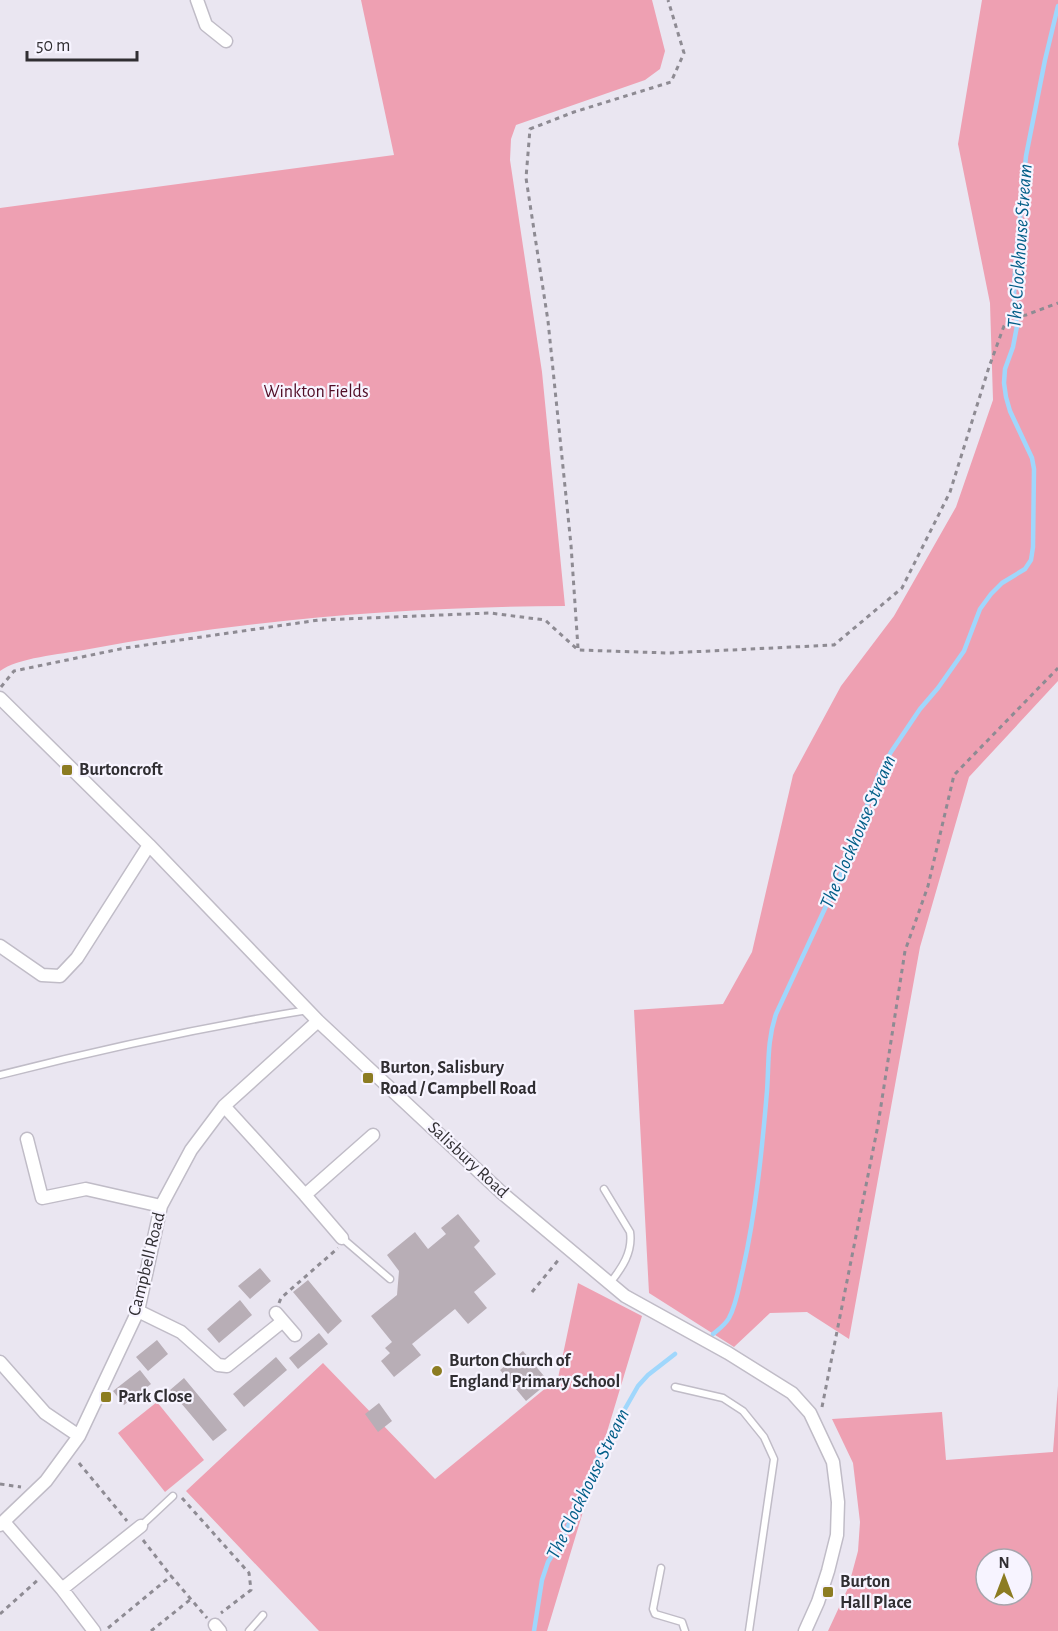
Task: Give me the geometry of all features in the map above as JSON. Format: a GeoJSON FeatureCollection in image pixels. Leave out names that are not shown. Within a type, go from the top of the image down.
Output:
{"type":"FeatureCollection","features":[{"type":"Feature","properties":{"kind":"street"},"geometry":{"type":"LineString","coordinates":[[197,0],[206,25],[226,41]]}},
{"type":"Feature","properties":{"kind":"street","name":"Salisbury Road"},"geometry":{"type":"LineString","coordinates":[[0,699],[149,845],[318,1021],[502,1193],[625,1296],[728,1353],[792,1393],[810,1413],[833,1462],[838,1502],[837,1535],[818,1602],[805,1631]]}},
{"type":"Feature","properties":{"kind":"street"},"geometry":{"type":"LineString","coordinates":[[0,946],[42,975],[60,976],[77,958],[149,845]]}},
{"type":"Feature","properties":{"kind":"street","name":"Campbell Road"},"geometry":{"type":"LineString","coordinates":[[2,1524],[46,1481],[79,1436],[138,1311],[161,1206],[191,1150],[224,1106],[318,1021]]}},
{"type":"Feature","properties":{"kind":"street"},"geometry":{"type":"LineString","coordinates":[[224,1106],[344,1240]]}},
{"type":"Feature","properties":{"kind":"street"},"geometry":{"type":"LineString","coordinates":[[305,1195],[373,1136]]}},
{"type":"Feature","properties":{"kind":"street"},"geometry":{"type":"LineString","coordinates":[[27,1139],[42,1197],[86,1190],[161,1206]]}},
{"type":"Feature","properties":{"kind":"street"},"geometry":{"type":"LineString","coordinates":[[138,1311],[181,1332],[218,1365],[228,1366],[280,1317],[295,1335]]}},
{"type":"Feature","properties":{"kind":"street"},"geometry":{"type":"LineString","coordinates":[[0,1362],[45,1413],[79,1436]]}},
{"type":"Feature","properties":{"kind":"street"},"geometry":{"type":"LineString","coordinates":[[2,1524],[62,1589],[94,1631]]}},
{"type":"Feature","properties":{"kind":"street"},"geometry":{"type":"LineString","coordinates":[[62,1589],[138,1528]]}},
{"type":"Feature","properties":{"kind":"lane"},"geometry":{"type":"LineString","coordinates":[[0,1075],[187,1032],[308,1010]]}},
{"type":"Feature","properties":{"kind":"lane"},"geometry":{"type":"LineString","coordinates":[[604,1189],[630,1232],[631,1239],[622,1269],[610,1283]]}},
{"type":"Feature","properties":{"kind":"lane"},"geometry":{"type":"LineString","coordinates":[[344,1240],[390,1279]]}},
{"type":"Feature","properties":{"kind":"lane"},"geometry":{"type":"LineString","coordinates":[[675,1387],[723,1398],[743,1411],[765,1437],[774,1459],[749,1631]]}},
{"type":"Feature","properties":{"kind":"lane"},"geometry":{"type":"LineString","coordinates":[[138,1528],[173,1496]]}},
{"type":"Feature","properties":{"kind":"lane"},"geometry":{"type":"LineString","coordinates":[[661,1568],[653,1609],[655,1614],[682,1622],[686,1631]]}},
{"type":"Feature","properties":{"kind":"lane"},"geometry":{"type":"LineString","coordinates":[[249,1631],[263,1616]]}},
{"type":"Feature","properties":{"kind":"path"},"geometry":{"type":"LineString","coordinates":[[578,650],[570,534],[548,321],[526,178],[530,129],[574,112],[671,82],[684,53],[669,0]]}},
{"type":"Feature","properties":{"kind":"path"},"geometry":{"type":"LineString","coordinates":[[0,688],[14,671],[125,648],[319,620],[490,613],[545,620],[578,650],[668,652],[834,645],[902,588],[950,492],[989,366],[1004,326],[1010,318],[1026,315],[1058,303]]}},
{"type":"Feature","properties":{"kind":"path"},"geometry":{"type":"LineString","coordinates":[[818,1431],[878,1125],[905,951],[928,886],[954,775],[1058,668]]}},
{"type":"Feature","properties":{"kind":"path"},"geometry":{"type":"LineString","coordinates":[[280,1317],[281,1298],[344,1240]]}},
{"type":"Feature","properties":{"kind":"path"},"geometry":{"type":"LineString","coordinates":[[532,1292],[569,1248]]}},
{"type":"Feature","properties":{"kind":"path"},"geometry":{"type":"LineString","coordinates":[[79,1463],[138,1528],[171,1576],[215,1626],[251,1590],[249,1573],[176,1492],[173,1496]]}},
{"type":"Feature","properties":{"kind":"path"},"geometry":{"type":"LineString","coordinates":[[0,1614],[47,1572]]}},
{"type":"Feature","properties":{"kind":"path"},"geometry":{"type":"LineString","coordinates":[[108,1628],[171,1576]]}},
{"type":"Feature","properties":{"kind":"path"},"geometry":{"type":"LineString","coordinates":[[152,1631],[191,1599]]}},
{"type":"Feature","properties":{"kind":"green space","name":"Winkton Fields"},"geometry":{"type":"Polygon","coordinates":[[[361,0],[652,0],[665,51],[660,69],[645,80],[516,125],[511,139],[510,160],[542,372],[565,606],[384,612],[263,623],[40,657],[17,663],[0,671],[0,208],[394,155],[361,0]]]}},
{"type":"Feature","properties":{"kind":"green space"},"geometry":{"type":"Polygon","coordinates":[[[982,0],[1058,0],[1058,681],[969,777],[920,947],[849,1339],[807,1312],[770,1313],[734,1347],[649,1293],[634,1010],[723,1004],[752,952],[793,775],[841,686],[894,616],[956,507],[993,400],[990,303],[958,144],[982,0]]]}},
{"type":"Feature","properties":{"kind":"green space"},"geometry":{"type":"Polygon","coordinates":[[[578,1283],[642,1316],[547,1631],[319,1631],[186,1491],[323,1363],[435,1479],[558,1378],[578,1283]]]}},
{"type":"Feature","properties":{"kind":"green space"},"geometry":{"type":"Polygon","coordinates":[[[1058,1386],[1058,1631],[828,1631],[848,1588],[858,1551],[860,1522],[853,1463],[832,1419],[942,1412],[946,1460],[1053,1452],[1058,1386]]]}},
{"type":"Feature","properties":{"kind":"green space"},"geometry":{"type":"Polygon","coordinates":[[[157,1402],[204,1460],[165,1492],[118,1433],[157,1402]]]}},
{"type":"Feature","properties":{"kind":"building"},"geometry":{"type":"Polygon","coordinates":[[[458,1214],[480,1241],[474,1247],[496,1274],[474,1292],[487,1308],[468,1324],[455,1309],[412,1344],[421,1355],[394,1377],[381,1361],[390,1353],[385,1348],[392,1342],[371,1316],[397,1295],[399,1271],[387,1255],[415,1232],[428,1249],[446,1234],[441,1228],[458,1214]]]}},
{"type":"Feature","properties":{"kind":"building"},"geometry":{"type":"Polygon","coordinates":[[[260,1268],[271,1281],[250,1299],[238,1286],[260,1268]]]}},
{"type":"Feature","properties":{"kind":"building"},"geometry":{"type":"Polygon","coordinates":[[[308,1280],[342,1321],[328,1334],[293,1292],[308,1280]]]}},
{"type":"Feature","properties":{"kind":"building"},"geometry":{"type":"Polygon","coordinates":[[[240,1300],[252,1315],[219,1343],[207,1329],[240,1300]]]}},
{"type":"Feature","properties":{"kind":"building"},"geometry":{"type":"Polygon","coordinates":[[[319,1333],[328,1344],[298,1369],[289,1358],[319,1333]]]}},
{"type":"Feature","properties":{"kind":"building"},"geometry":{"type":"Polygon","coordinates":[[[157,1340],[168,1354],[148,1371],[136,1357],[157,1340]]]}},
{"type":"Feature","properties":{"kind":"building"},"geometry":{"type":"Polygon","coordinates":[[[523,1351],[549,1382],[526,1401],[500,1370],[523,1351]]]}},
{"type":"Feature","properties":{"kind":"building"},"geometry":{"type":"Polygon","coordinates":[[[276,1357],[287,1370],[244,1407],[233,1394],[276,1357]]]}},
{"type":"Feature","properties":{"kind":"building"},"geometry":{"type":"Polygon","coordinates":[[[140,1370],[151,1384],[124,1405],[113,1391],[140,1370]]]}},
{"type":"Feature","properties":{"kind":"building"},"geometry":{"type":"Polygon","coordinates":[[[184,1378],[227,1430],[213,1441],[170,1390],[184,1378]]]}},
{"type":"Feature","properties":{"kind":"building"},"geometry":{"type":"Polygon","coordinates":[[[379,1403],[392,1421],[378,1432],[365,1414],[379,1403]]]}},
{"type":"Feature","properties":{"kind":"waterway","name":"The Clockhouse Stream"},"geometry":{"type":"LineString","coordinates":[[713,1334],[726,1323],[732,1312],[748,1247],[761,1158],[770,1043],[776,1014],[840,876],[879,774],[891,752],[964,651],[980,609],[1002,583],[1025,569],[1031,560],[1034,469],[1032,458],[1010,411],[1004,383],[1005,369],[1017,326],[1014,297],[1015,271],[1026,156],[1058,6]]}},
{"type":"Feature","properties":{"kind":"waterway","name":"The Clockhouse Stream"},"geometry":{"type":"LineString","coordinates":[[534,1631],[542,1580],[548,1562],[563,1538],[601,1451],[638,1386],[675,1354]]}},
{"type":"Feature","properties":{"kind":"place","name":"Burtoncroft"},"geometry":{"type":"Point","coordinates":[67,770]}},
{"type":"Feature","properties":{"kind":"place","name":"Burton, Salisbury Road / Campbell Road"},"geometry":{"type":"Point","coordinates":[368,1078]}},
{"type":"Feature","properties":{"kind":"place","name":"Burton Church of England Primary School"},"geometry":{"type":"Point","coordinates":[437,1371]}},
{"type":"Feature","properties":{"kind":"place","name":"Park Close"},"geometry":{"type":"Point","coordinates":[106,1397]}},
{"type":"Feature","properties":{"kind":"place","name":"Burton Hall Place"},"geometry":{"type":"Point","coordinates":[828,1592]}}]}
